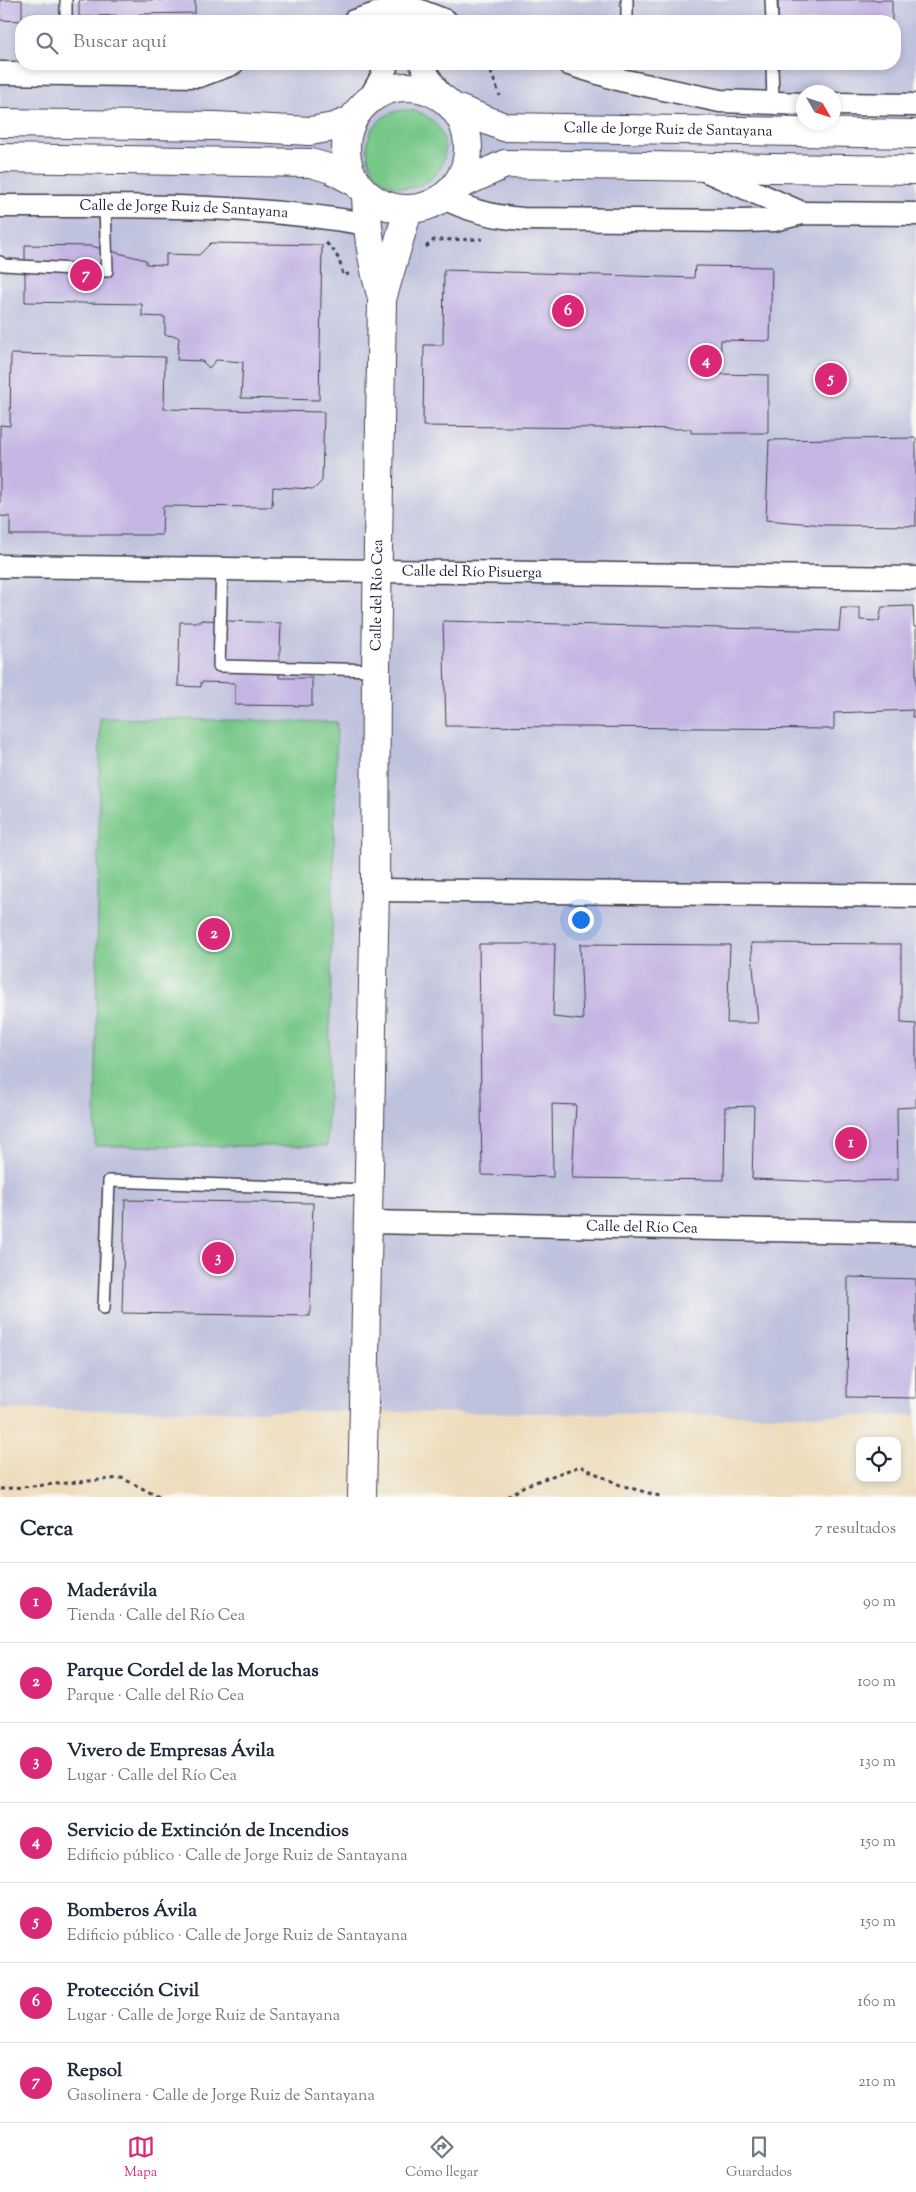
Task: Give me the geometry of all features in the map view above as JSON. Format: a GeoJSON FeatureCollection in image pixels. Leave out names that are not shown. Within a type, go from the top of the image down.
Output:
{"type":"FeatureCollection","features":[{"type":"Feature","properties":{"kind":"main road","name":"Calle de Jorge Ruiz de Santayana"},"geometry":{"type":"LineString","coordinates":[[0,123],[216,126],[310,131],[334,127],[385,91],[404,86],[424,89],[447,102],[504,126],[916,134]]}},
{"type":"Feature","properties":{"kind":"main road"},"geometry":{"type":"LineString","coordinates":[[447,102],[462,121],[468,138],[468,155],[464,172],[449,192]]}},
{"type":"Feature","properties":{"kind":"main road"},"geometry":{"type":"LineString","coordinates":[[360,110],[346,135],[345,152],[348,168],[361,189]]}},
{"type":"Feature","properties":{"kind":"main road"},"geometry":{"type":"LineString","coordinates":[[0,158],[311,163],[331,169],[361,189],[379,204],[394,209],[408,210],[429,206],[449,192],[505,164],[916,170]]}},
{"type":"Feature","properties":{"kind":"main road","name":"Calle del Río Cea"},"geometry":{"type":"LineString","coordinates":[[361,189],[378,287],[375,890],[367,1190],[368,1222],[362,1497]]}},
{"type":"Feature","properties":{"kind":"main road","name":"Calle del Río Cea"},"geometry":{"type":"LineString","coordinates":[[378,287],[408,210]]}},
{"type":"Feature","properties":{"kind":"street"},"geometry":{"type":"LineString","coordinates":[[392,15],[404,13]]}},
{"type":"Feature","properties":{"kind":"street"},"geometry":{"type":"LineString","coordinates":[[0,73],[51,70]]}},
{"type":"Feature","properties":{"kind":"street"},"geometry":{"type":"LineString","coordinates":[[87,70],[199,76],[216,70]]}},
{"type":"Feature","properties":{"kind":"street"},"geometry":{"type":"LineString","coordinates":[[360,110],[385,70]]}},
{"type":"Feature","properties":{"kind":"street"},"geometry":{"type":"LineString","coordinates":[[425,70],[447,102]]}},
{"type":"Feature","properties":{"kind":"street","name":"Calle de Jorge Ruiz de Santayana"},"geometry":{"type":"LineString","coordinates":[[595,70],[720,101],[796,104]]}},
{"type":"Feature","properties":{"kind":"street"},"geometry":{"type":"LineString","coordinates":[[841,104],[916,105]]}},
{"type":"Feature","properties":{"kind":"street"},"geometry":{"type":"LineString","coordinates":[[698,167],[802,213]]}},
{"type":"Feature","properties":{"kind":"street"},"geometry":{"type":"LineString","coordinates":[[449,192],[478,212],[500,218],[743,221],[774,220],[802,213],[916,214]]}},
{"type":"Feature","properties":{"kind":"street","name":"Calle de Jorge Ruiz de Santayana"},"geometry":{"type":"LineString","coordinates":[[0,206],[182,207],[307,214],[367,224]]}},
{"type":"Feature","properties":{"kind":"street","name":"Calle del Río Pisuerga"},"geometry":{"type":"LineString","coordinates":[[0,566],[916,578]]}},
{"type":"Feature","properties":{"kind":"street"},"geometry":{"type":"LineString","coordinates":[[375,890],[916,896]]}},
{"type":"Feature","properties":{"kind":"street","name":"Calle del Río Cea"},"geometry":{"type":"LineString","coordinates":[[368,1222],[916,1234]]}},
{"type":"Feature","properties":{"kind":"lane"},"geometry":{"type":"LineString","coordinates":[[66,0],[66,15]]}},
{"type":"Feature","properties":{"kind":"lane"},"geometry":{"type":"LineString","coordinates":[[627,0],[627,15]]}},
{"type":"Feature","properties":{"kind":"lane"},"geometry":{"type":"LineString","coordinates":[[771,0],[772,15]]}},
{"type":"Feature","properties":{"kind":"lane"},"geometry":{"type":"LineString","coordinates":[[772,70],[773,103]]}},
{"type":"Feature","properties":{"kind":"lane"},"geometry":{"type":"LineString","coordinates":[[0,262],[3,266],[107,271],[106,206]]}},
{"type":"Feature","properties":{"kind":"lane"},"geometry":{"type":"LineString","coordinates":[[222,569],[219,666],[376,670]]}},
{"type":"Feature","properties":{"kind":"lane"},"geometry":{"type":"LineString","coordinates":[[104,1308],[109,1182],[367,1190]]}},
{"type":"Feature","properties":{"kind":"path"},"geometry":{"type":"LineString","coordinates":[[490,70],[502,99]]}},
{"type":"Feature","properties":{"kind":"path"},"geometry":{"type":"LineString","coordinates":[[424,250],[434,240],[500,239],[500,218]]}},
{"type":"Feature","properties":{"kind":"path"},"geometry":{"type":"LineString","coordinates":[[324,240],[334,249],[341,262],[343,275],[378,287]]}},
{"type":"Feature","properties":{"kind":"path"},"geometry":{"type":"LineString","coordinates":[[508,1497],[524,1486],[580,1466],[620,1485],[664,1497]]}},
{"type":"Feature","properties":{"kind":"path"},"geometry":{"type":"LineString","coordinates":[[0,1489],[122,1478],[159,1497]]}},
{"type":"Feature","properties":{"kind":"shaded area"},"geometry":{"type":"Polygon","coordinates":[[[0,0],[916,0],[916,1416],[0,1409],[0,0]]]}},
{"type":"Feature","properties":{"kind":"green space"},"geometry":{"type":"Polygon","coordinates":[[[398,110],[414,110],[428,116],[439,127],[445,141],[445,157],[439,171],[428,182],[414,188],[398,188],[384,182],[373,171],[367,157],[367,141],[373,127],[384,116],[398,110]]]}},
{"type":"Feature","properties":{"kind":"green space"},"geometry":{"type":"Polygon","coordinates":[[[100,718],[337,722],[327,1146],[95,1146],[100,718]]]}},
{"type":"Feature","properties":{"kind":"building"},"geometry":{"type":"Polygon","coordinates":[[[0,0],[22,0],[22,15],[15,15],[15,21],[0,20],[0,0]]]}},
{"type":"Feature","properties":{"kind":"building"},"geometry":{"type":"Polygon","coordinates":[[[79,0],[195,0],[195,13],[79,15],[79,0]]]}},
{"type":"Feature","properties":{"kind":"building"},"geometry":{"type":"Polygon","coordinates":[[[778,0],[892,0],[892,15],[778,15],[778,0]]]}},
{"type":"Feature","properties":{"kind":"building"},"geometry":{"type":"Polygon","coordinates":[[[211,243],[322,245],[319,400],[241,398],[243,362],[216,360],[209,368],[202,361],[177,360],[179,338],[165,335],[165,317],[142,316],[142,304],[25,302],[25,245],[91,246],[146,260],[146,264],[166,265],[166,254],[199,255],[211,243]]]}},
{"type":"Feature","properties":{"kind":"building"},"geometry":{"type":"Polygon","coordinates":[[[695,266],[772,267],[770,341],[721,340],[720,374],[768,375],[768,433],[691,433],[691,429],[423,426],[424,345],[443,345],[444,270],[694,278],[695,266]]]}},
{"type":"Feature","properties":{"kind":"building"},"geometry":{"type":"Polygon","coordinates":[[[11,354],[165,357],[164,409],[324,412],[322,481],[314,489],[273,487],[272,507],[163,506],[162,535],[10,535],[10,517],[0,516],[0,425],[10,426],[11,354]]]}},
{"type":"Feature","properties":{"kind":"building"},"geometry":{"type":"Polygon","coordinates":[[[916,438],[916,526],[824,525],[766,520],[769,440],[916,438]]]}},
{"type":"Feature","properties":{"kind":"building"},"geometry":{"type":"Polygon","coordinates":[[[913,606],[914,627],[916,627],[916,717],[912,717],[913,710],[834,713],[834,729],[446,726],[443,621],[839,631],[841,608],[860,608],[860,620],[879,621],[882,607],[913,606]]]}},
{"type":"Feature","properties":{"kind":"building"},"geometry":{"type":"Polygon","coordinates":[[[201,620],[281,623],[279,678],[312,678],[312,706],[235,705],[235,683],[201,682],[201,687],[178,686],[180,622],[201,622],[201,620]]]}},
{"type":"Feature","properties":{"kind":"building"},"geometry":{"type":"Polygon","coordinates":[[[751,943],[901,944],[901,1023],[916,1024],[916,1107],[897,1108],[898,1180],[826,1182],[752,1179],[754,1106],[725,1107],[724,1180],[572,1178],[576,1105],[552,1104],[553,1177],[482,1175],[479,944],[555,944],[553,1017],[583,1020],[580,944],[730,945],[727,1023],[758,1023],[751,943]]]}},
{"type":"Feature","properties":{"kind":"building"},"geometry":{"type":"Polygon","coordinates":[[[125,1200],[313,1203],[310,1316],[122,1313],[125,1200]]]}},
{"type":"Feature","properties":{"kind":"building"},"geometry":{"type":"Polygon","coordinates":[[[848,1277],[916,1279],[916,1398],[847,1397],[848,1277]]]}},
{"type":"Feature","properties":{"kind":"place","name":"Repsol"},"geometry":{"type":"Point","coordinates":[86,275]}},
{"type":"Feature","properties":{"kind":"place","name":"Protección Civil"},"geometry":{"type":"Point","coordinates":[568,311]}},
{"type":"Feature","properties":{"kind":"place","name":"Servicio de Extinción de Incendios"},"geometry":{"type":"Point","coordinates":[706,361]}},
{"type":"Feature","properties":{"kind":"place","name":"Bomberos Ávila"},"geometry":{"type":"Point","coordinates":[831,379]}},
{"type":"Feature","properties":{"kind":"place","name":"Parque Cordel de las Moruchas"},"geometry":{"type":"Point","coordinates":[214,934]}},
{"type":"Feature","properties":{"kind":"place","name":"Maderávila"},"geometry":{"type":"Point","coordinates":[851,1143]}},
{"type":"Feature","properties":{"kind":"place","name":"Vivero de Empresas Ávila"},"geometry":{"type":"Point","coordinates":[218,1258]}}]}
